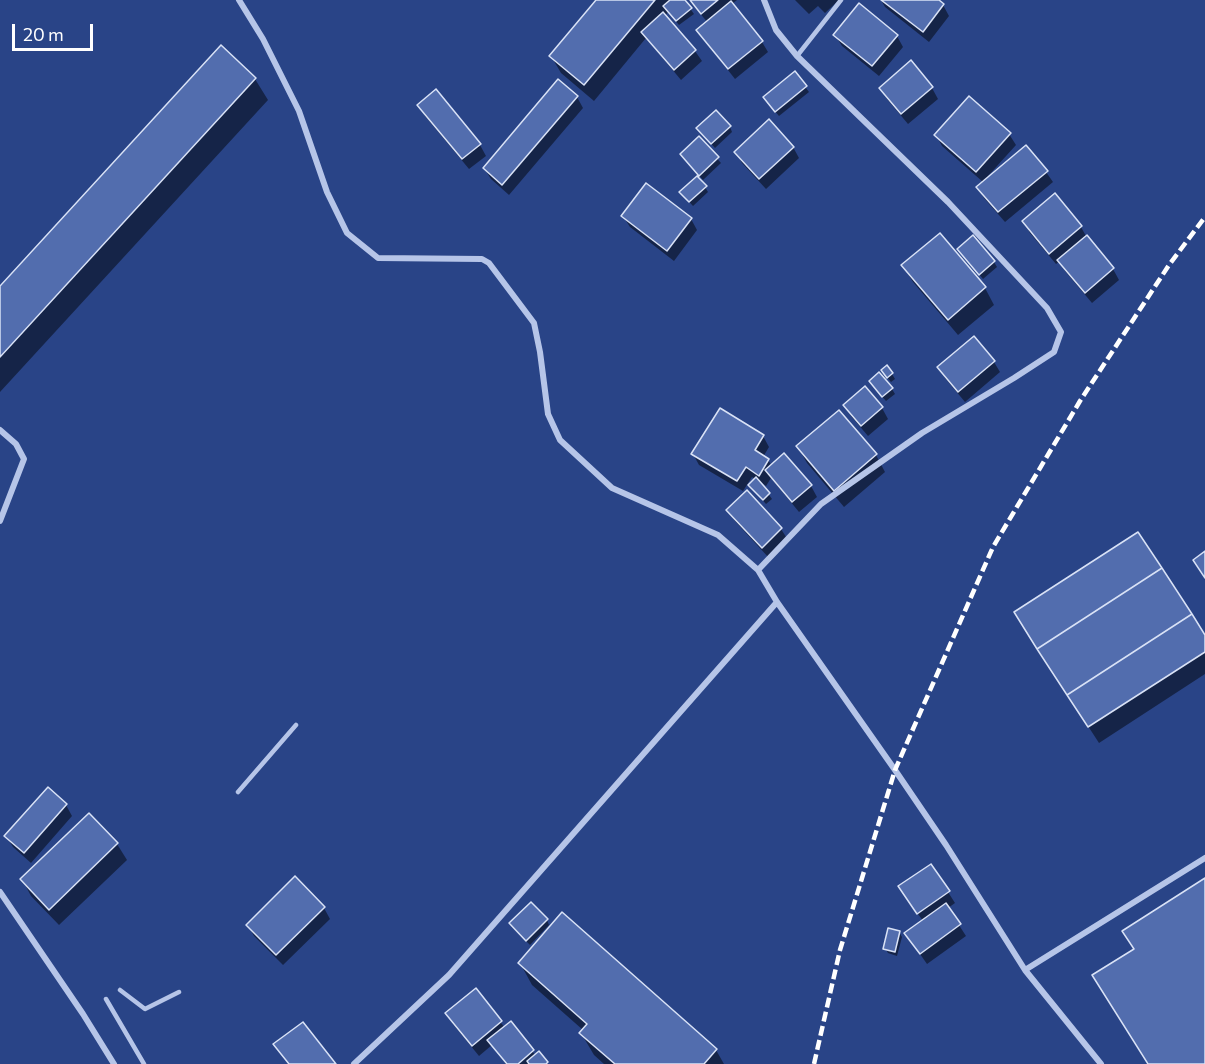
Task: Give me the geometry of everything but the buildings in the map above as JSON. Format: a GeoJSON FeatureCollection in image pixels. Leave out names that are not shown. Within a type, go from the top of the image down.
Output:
{"type":"FeatureCollection","features":[{"type":"Feature","properties":{"kind":"street"},"geometry":{"type":"LineString","coordinates":[[239,0],[263,39],[299,111],[327,192],[347,233],[378,258],[482,258],[489,263],[534,323],[548,414],[560,440],[612,488],[718,535],[758,570],[777,602],[940,836],[1025,970],[1101,1064]]}},
{"type":"Feature","properties":{"kind":"street"},"geometry":{"type":"LineString","coordinates":[[758,570],[821,504],[922,432],[1054,352],[1061,332],[1047,308],[948,202],[797,56],[776,30],[764,0]]}},
{"type":"Feature","properties":{"kind":"street"},"geometry":{"type":"LineString","coordinates":[[0,430],[16,444],[24,459],[0,521]]}},
{"type":"Feature","properties":{"kind":"street"},"geometry":{"type":"LineString","coordinates":[[354,1064],[449,975],[777,602]]}},
{"type":"Feature","properties":{"kind":"street"},"geometry":{"type":"LineString","coordinates":[[1025,970],[1205,858]]}},
{"type":"Feature","properties":{"kind":"street"},"geometry":{"type":"LineString","coordinates":[[0,892],[114,1064]]}},
{"type":"Feature","properties":{"kind":"lane"},"geometry":{"type":"LineString","coordinates":[[797,56],[841,0]]}},
{"type":"Feature","properties":{"kind":"lane"},"geometry":{"type":"LineString","coordinates":[[238,792],[296,725]]}},
{"type":"Feature","properties":{"kind":"lane"},"geometry":{"type":"LineString","coordinates":[[120,990],[145,1009],[179,992]]}},
{"type":"Feature","properties":{"kind":"lane"},"geometry":{"type":"LineString","coordinates":[[106,999],[144,1064]]}},
{"type":"Feature","properties":{"kind":"railway"},"geometry":{"type":"LineString","coordinates":[[814,1064],[840,950],[895,770],[993,547],[1080,401],[1169,265],[1205,217]]}}]}
